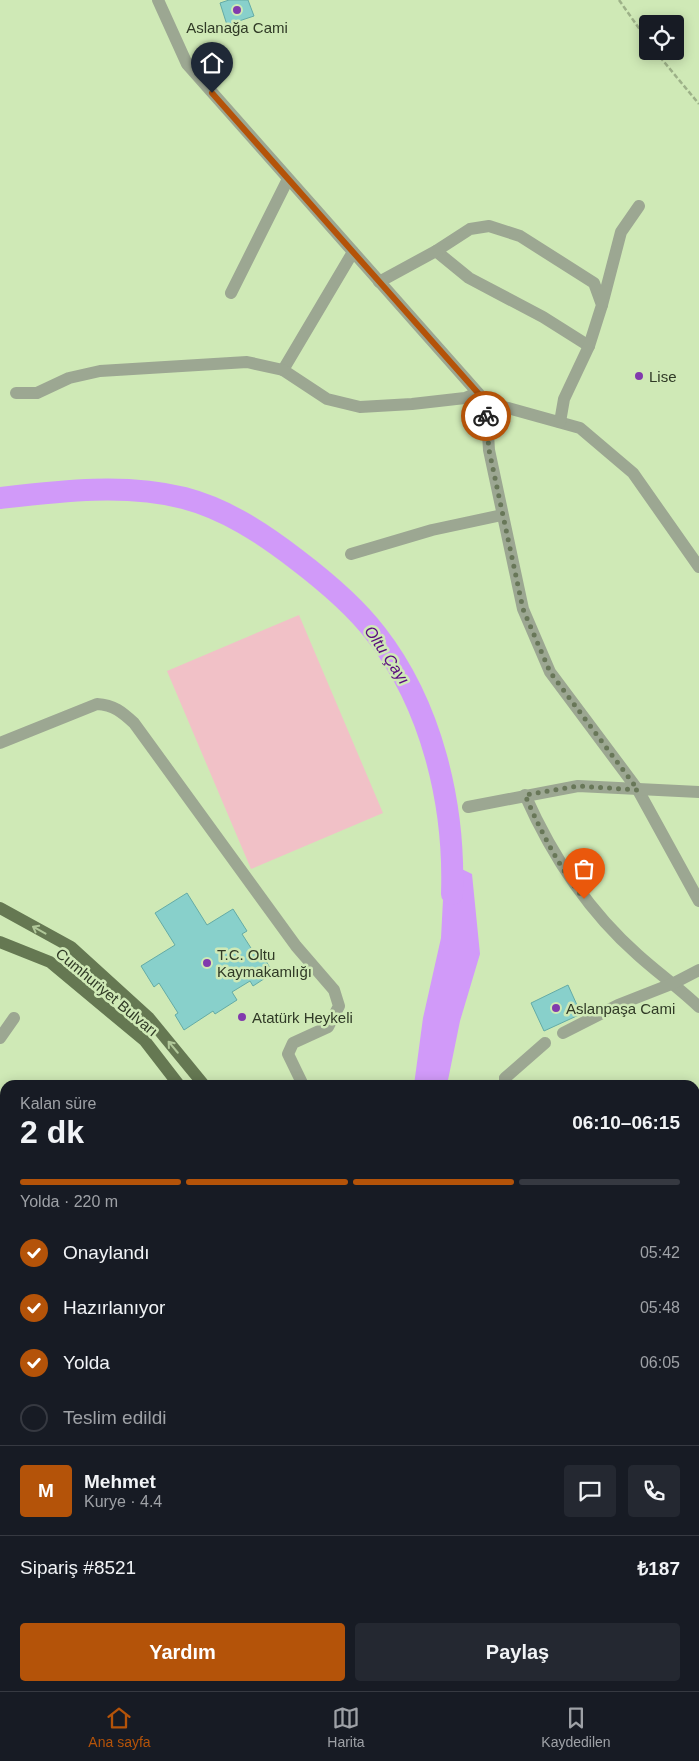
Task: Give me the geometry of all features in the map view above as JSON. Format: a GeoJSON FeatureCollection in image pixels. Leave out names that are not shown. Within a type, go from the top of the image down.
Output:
{"type":"FeatureCollection","features":[{"type":"Feature","properties":{"kind":"main road","name":"Cumhuriyet Bulvarı"},"geometry":{"type":"LineString","coordinates":[[0,908],[70,948],[149,1018],[200,1080]]}},
{"type":"Feature","properties":{"kind":"main road","name":"Cumhuriyet Bulvarı"},"geometry":{"type":"LineString","coordinates":[[0,942],[50,962],[145,1041],[175,1080]]}},
{"type":"Feature","properties":{"kind":"street"},"geometry":{"type":"LineString","coordinates":[[158,0],[187,64],[481,397],[489,450],[523,609],[550,672],[638,790],[699,901]]}},
{"type":"Feature","properties":{"kind":"street"},"geometry":{"type":"LineString","coordinates":[[231,293],[288,179]]}},
{"type":"Feature","properties":{"kind":"street"},"geometry":{"type":"LineString","coordinates":[[560,422],[564,399],[589,346],[621,232],[638,206]]}},
{"type":"Feature","properties":{"kind":"street"},"geometry":{"type":"LineString","coordinates":[[379,282],[436,251],[470,229],[489,226],[520,236],[594,283],[602,305]]}},
{"type":"Feature","properties":{"kind":"street"},"geometry":{"type":"LineString","coordinates":[[436,251],[469,278],[543,317],[589,346]]}},
{"type":"Feature","properties":{"kind":"street"},"geometry":{"type":"LineString","coordinates":[[283,370],[353,252]]}},
{"type":"Feature","properties":{"kind":"street"},"geometry":{"type":"LineString","coordinates":[[16,393],[37,393],[70,378],[100,371],[247,362],[283,370],[327,399],[360,407],[481,397],[580,428],[633,473],[697,560]]}},
{"type":"Feature","properties":{"kind":"street"},"geometry":{"type":"LineString","coordinates":[[351,554],[432,530],[502,515]]}},
{"type":"Feature","properties":{"kind":"street"},"geometry":{"type":"LineString","coordinates":[[0,743],[97,704],[110,705],[122,711],[134,723],[296,946],[334,990],[339,1006],[328,1027],[293,1043],[288,1054],[301,1080]]}},
{"type":"Feature","properties":{"kind":"street"},"geometry":{"type":"LineString","coordinates":[[468,807],[578,786],[699,792]]}},
{"type":"Feature","properties":{"kind":"street"},"geometry":{"type":"LineString","coordinates":[[525,795],[542,834],[572,884],[596,914],[638,956],[674,983],[699,1006]]}},
{"type":"Feature","properties":{"kind":"street"},"geometry":{"type":"LineString","coordinates":[[563,1033],[618,1005],[674,983],[699,970]]}},
{"type":"Feature","properties":{"kind":"street"},"geometry":{"type":"LineString","coordinates":[[0,1038],[14,1018]]}},
{"type":"Feature","properties":{"kind":"street"},"geometry":{"type":"LineString","coordinates":[[507,1080],[545,1043]]}},
{"type":"Feature","properties":{"kind":"path"},"geometry":{"type":"LineString","coordinates":[[619,0],[639,28]]}},
{"type":"Feature","properties":{"kind":"path"},"geometry":{"type":"LineString","coordinates":[[662,60],[699,104]]}},
{"type":"Feature","properties":{"kind":"shaded area"},"geometry":{"type":"Polygon","coordinates":[[[299,615],[383,813],[251,869],[167,671],[299,615]]]}},
{"type":"Feature","properties":{"kind":"shaded area"},"geometry":{"type":"Polygon","coordinates":[[[445,861],[472,874],[480,954],[460,1021],[448,1080],[415,1080],[423,1018],[441,938],[445,861]]]}},
{"type":"Feature","properties":{"kind":"building","name":"Aslanağa Cami"},"geometry":{"type":"Polygon","coordinates":[[[229,0],[248,0],[254,16],[227,25],[220,3],[229,0]]]}},
{"type":"Feature","properties":{"kind":"building","name":"T.C. Oltu Kaymakamlığı"},"geometry":{"type":"Polygon","coordinates":[[[187,893],[207,925],[233,909],[247,931],[242,934],[258,959],[263,956],[273,973],[253,986],[250,981],[232,992],[237,1000],[215,1014],[213,1011],[184,1030],[175,1015],[178,1013],[159,983],[154,987],[141,966],[175,945],[155,913],[187,893]]]}},
{"type":"Feature","properties":{"kind":"building","name":"Aslanpaşa Cami"},"geometry":{"type":"Polygon","coordinates":[[[568,985],[581,1014],[544,1031],[531,1003],[568,985]]]}},
{"type":"Feature","properties":{"kind":"waterway","name":"Oltu Çayı"},"geometry":{"type":"LineString","coordinates":[[0,498],[92,490],[139,491],[162,493],[184,498],[229,515],[257,531],[307,567],[349,603],[376,634],[395,662],[412,692],[425,724],[436,757],[444,791],[452,860],[452,894]]}},
{"type":"Feature","properties":{"kind":"way so far"},"geometry":{"type":"LineString","coordinates":[[486,416],[489,450],[523,609],[550,672],[638,790],[620,787],[578,786],[525,795],[542,834],[572,884],[584,899]]}},
{"type":"Feature","properties":{"kind":"place","name":"Aslanağa Cami"},"geometry":{"type":"Point","coordinates":[237,10]}},
{"type":"Feature","properties":{"kind":"place","name":"Lise"},"geometry":{"type":"Point","coordinates":[639,376]}},
{"type":"Feature","properties":{"kind":"place","name":"T.C. Oltu Kaymakamlığı"},"geometry":{"type":"Point","coordinates":[207,963]}},
{"type":"Feature","properties":{"kind":"place","name":"Aslanpaşa Cami"},"geometry":{"type":"Point","coordinates":[556,1008]}},
{"type":"Feature","properties":{"kind":"place","name":"Atatürk Heykeli"},"geometry":{"type":"Point","coordinates":[242,1017]}},
{"type":"Feature","properties":{"kind":"route"},"geometry":{"type":"LineString","coordinates":[[212,93],[486,402],[486,416]]}}]}
